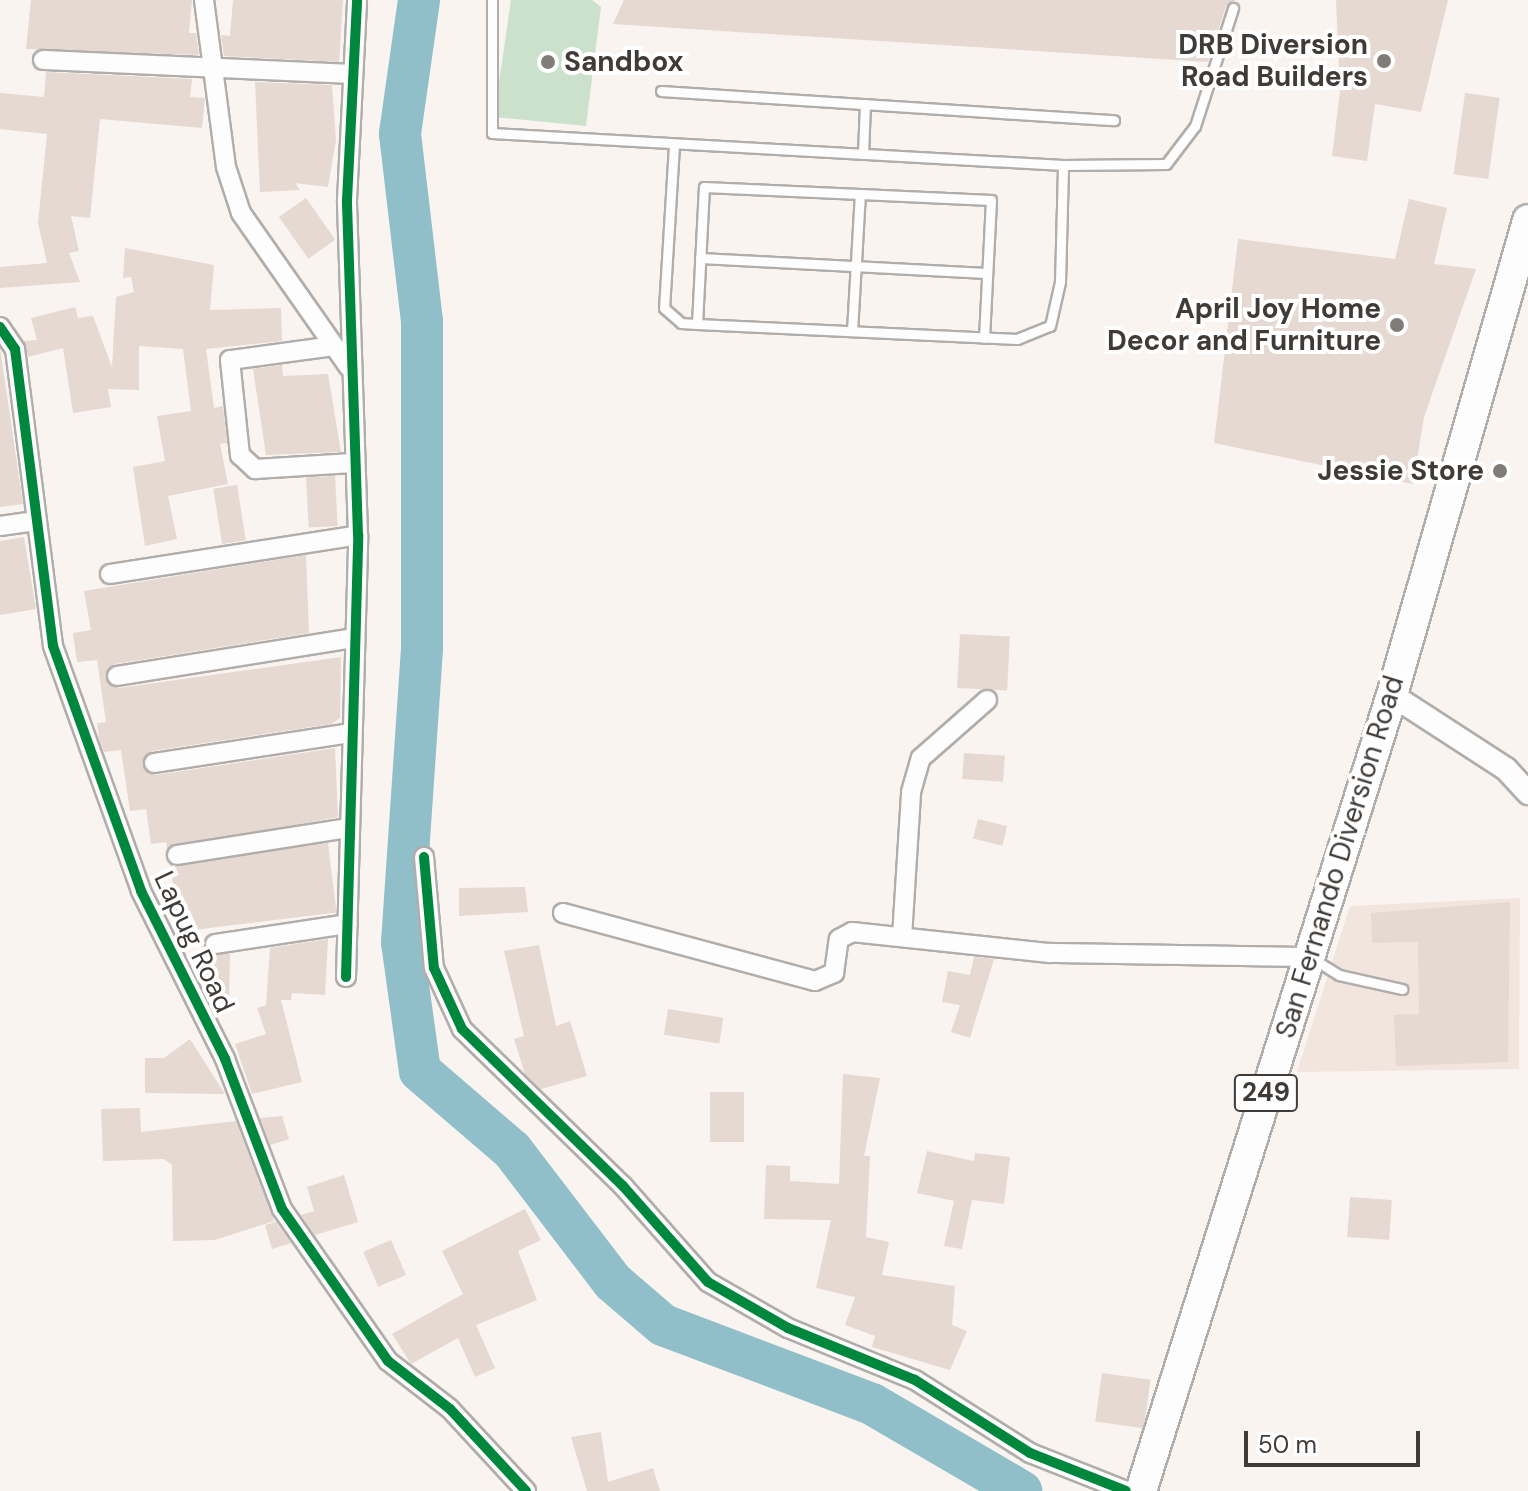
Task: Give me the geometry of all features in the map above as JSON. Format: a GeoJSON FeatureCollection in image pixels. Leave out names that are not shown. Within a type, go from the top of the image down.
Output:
{"type":"FeatureCollection","features":[{"type":"Feature","properties":{"kind":"highway","name":"San Fernando Diversion Road"},"geometry":{"type":"LineString","coordinates":[[1141,1491],[1392,695],[1528,220]]}},
{"type":"Feature","properties":{"kind":"street"},"geometry":{"type":"LineString","coordinates":[[204,0],[218,69],[226,167],[241,213],[349,367]]}},
{"type":"Feature","properties":{"kind":"street"},"geometry":{"type":"LineString","coordinates":[[346,977],[358,535],[349,367],[349,74],[357,0]]}},
{"type":"Feature","properties":{"kind":"street"},"geometry":{"type":"LineString","coordinates":[[43,60],[349,74]]}},
{"type":"Feature","properties":{"kind":"street","name":"Lapug Road"},"geometry":{"type":"LineString","coordinates":[[0,327],[15,349],[53,646],[141,891],[225,1059],[282,1209],[388,1361],[450,1409],[526,1491]]}},
{"type":"Feature","properties":{"kind":"street"},"geometry":{"type":"LineString","coordinates":[[334,346],[230,360],[240,455],[255,469],[353,463]]}},
{"type":"Feature","properties":{"kind":"street"},"geometry":{"type":"LineString","coordinates":[[0,526],[36,521]]}},
{"type":"Feature","properties":{"kind":"street"},"geometry":{"type":"LineString","coordinates":[[110,574],[358,535]]}},
{"type":"Feature","properties":{"kind":"street"},"geometry":{"type":"LineString","coordinates":[[117,676],[355,638]]}},
{"type":"Feature","properties":{"kind":"street"},"geometry":{"type":"LineString","coordinates":[[1392,695],[1506,769],[1528,793]]}},
{"type":"Feature","properties":{"kind":"street"},"geometry":{"type":"LineString","coordinates":[[902,937],[911,792],[921,758],[987,700]]}},
{"type":"Feature","properties":{"kind":"street"},"geometry":{"type":"LineString","coordinates":[[154,763],[351,733]]}},
{"type":"Feature","properties":{"kind":"street"},"geometry":{"type":"LineString","coordinates":[[177,855],[348,828]]}},
{"type":"Feature","properties":{"kind":"street"},"geometry":{"type":"LineString","coordinates":[[424,857],[434,968],[462,1029],[623,1186],[708,1282],[788,1328],[915,1380],[1030,1453],[1126,1491]]}},
{"type":"Feature","properties":{"kind":"street"},"geometry":{"type":"LineString","coordinates":[[563,913],[815,981],[834,973],[843,934],[902,937],[1050,953],[1309,957]]}},
{"type":"Feature","properties":{"kind":"street"},"geometry":{"type":"LineString","coordinates":[[215,944],[347,924]]}},
{"type":"Feature","properties":{"kind":"lane"},"geometry":{"type":"LineString","coordinates":[[492,0],[492,133],[1063,165],[1166,164],[1195,126],[1233,8]]}},
{"type":"Feature","properties":{"kind":"lane"},"geometry":{"type":"LineString","coordinates":[[661,91],[1114,120]]}},
{"type":"Feature","properties":{"kind":"lane"},"geometry":{"type":"LineString","coordinates":[[863,154],[865,104]]}},
{"type":"Feature","properties":{"kind":"lane"},"geometry":{"type":"LineString","coordinates":[[674,145],[664,308],[681,323],[697,324],[1017,339],[1050,326],[1060,282],[1063,165]]}},
{"type":"Feature","properties":{"kind":"lane"},"geometry":{"type":"LineString","coordinates":[[697,324],[704,187],[991,200],[984,338]]}},
{"type":"Feature","properties":{"kind":"lane"},"geometry":{"type":"LineString","coordinates":[[852,331],[860,194]]}},
{"type":"Feature","properties":{"kind":"lane"},"geometry":{"type":"LineString","coordinates":[[700,258],[987,273]]}},
{"type":"Feature","properties":{"kind":"lane"},"geometry":{"type":"LineString","coordinates":[[1309,957],[1339,975],[1402,989]]}},
{"type":"Feature","properties":{"kind":"shaded area"},"geometry":{"type":"Polygon","coordinates":[[[1520,898],[1519,1069],[1297,1072],[1350,906],[1520,898]]]}},
{"type":"Feature","properties":{"kind":"green space","name":"Sandbox"},"geometry":{"type":"Polygon","coordinates":[[[511,0],[592,0],[601,7],[586,126],[494,117],[511,0]]]}},
{"type":"Feature","properties":{"kind":"building"},"geometry":{"type":"Polygon","coordinates":[[[31,0],[192,0],[189,33],[196,33],[199,55],[26,49],[31,0]]]}},
{"type":"Feature","properties":{"kind":"building"},"geometry":{"type":"Polygon","coordinates":[[[233,0],[343,0],[339,62],[224,56],[221,35],[230,36],[233,0]]]}},
{"type":"Feature","properties":{"kind":"building"},"geometry":{"type":"Polygon","coordinates":[[[624,0],[1236,0],[1226,6],[1208,62],[613,24],[624,0]]]}},
{"type":"Feature","properties":{"kind":"building"},"geometry":{"type":"Polygon","coordinates":[[[1336,0],[1448,0],[1421,112],[1375,104],[1367,161],[1332,156],[1340,91],[1336,0]]]}},
{"type":"Feature","properties":{"kind":"building"},"geometry":{"type":"Polygon","coordinates":[[[46,72],[192,79],[190,97],[205,98],[202,128],[100,119],[90,218],[71,216],[79,251],[69,253],[80,282],[0,288],[0,267],[47,263],[38,223],[47,134],[0,129],[0,93],[44,97],[46,72]]]}},
{"type":"Feature","properties":{"kind":"building"},"geometry":{"type":"Polygon","coordinates":[[[255,82],[332,85],[336,140],[328,187],[295,183],[300,190],[260,192],[255,82]]]}},
{"type":"Feature","properties":{"kind":"building"},"geometry":{"type":"Polygon","coordinates":[[[1465,93],[1500,98],[1488,179],[1454,174],[1465,93]]]}},
{"type":"Feature","properties":{"kind":"building"},"geometry":{"type":"Polygon","coordinates":[[[306,198],[335,240],[308,259],[279,217],[306,198]]]}},
{"type":"Feature","properties":{"kind":"building"},"geometry":{"type":"Polygon","coordinates":[[[1409,199],[1447,208],[1434,264],[1476,269],[1424,417],[1413,484],[1214,443],[1238,239],[1395,259],[1409,199]]]}},
{"type":"Feature","properties":{"kind":"building"},"geometry":{"type":"Polygon","coordinates":[[[125,248],[214,265],[210,310],[281,308],[282,341],[206,349],[214,408],[223,406],[227,443],[220,444],[228,484],[168,496],[177,539],[145,546],[133,467],[165,461],[157,416],[191,411],[183,349],[139,346],[139,390],[108,389],[111,407],[73,413],[63,348],[28,357],[24,341],[37,340],[31,318],[75,307],[78,318],[93,316],[112,367],[116,297],[134,292],[131,277],[123,278],[125,248]]]}},
{"type":"Feature","properties":{"kind":"building"},"geometry":{"type":"Polygon","coordinates":[[[0,348],[23,504],[0,507],[0,348]]]}},
{"type":"Feature","properties":{"kind":"building"},"geometry":{"type":"Polygon","coordinates":[[[282,365],[283,376],[328,374],[341,452],[266,455],[253,369],[282,365]]]}},
{"type":"Feature","properties":{"kind":"building"},"geometry":{"type":"Polygon","coordinates":[[[335,476],[338,526],[309,527],[306,478],[335,476]]]}},
{"type":"Feature","properties":{"kind":"building"},"geometry":{"type":"Polygon","coordinates":[[[237,485],[246,540],[222,544],[213,489],[237,485]]]}},
{"type":"Feature","properties":{"kind":"building"},"geometry":{"type":"Polygon","coordinates":[[[24,537],[36,609],[0,615],[0,541],[24,537]]]}},
{"type":"Feature","properties":{"kind":"building"},"geometry":{"type":"Polygon","coordinates":[[[306,555],[309,633],[115,664],[105,677],[119,688],[341,657],[340,718],[331,724],[152,751],[142,764],[156,775],[335,748],[338,817],[167,849],[166,842],[151,844],[146,809],[130,811],[121,750],[104,752],[99,738],[97,723],[106,722],[97,660],[77,662],[73,633],[91,630],[84,591],[306,555]]]}},
{"type":"Feature","properties":{"kind":"building"},"geometry":{"type":"Polygon","coordinates":[[[960,634],[1010,637],[1007,691],[957,688],[960,634]]]}},
{"type":"Feature","properties":{"kind":"building"},"geometry":{"type":"Polygon","coordinates":[[[964,753],[1005,756],[1003,782],[962,779],[964,753]]]}},
{"type":"Feature","properties":{"kind":"building"},"geometry":{"type":"Polygon","coordinates":[[[978,819],[1007,826],[1002,846],[973,838],[978,819]]]}},
{"type":"Feature","properties":{"kind":"building"},"geometry":{"type":"Polygon","coordinates":[[[328,843],[337,912],[179,932],[170,862],[328,843]]]}},
{"type":"Feature","properties":{"kind":"building"},"geometry":{"type":"Polygon","coordinates":[[[525,887],[528,912],[459,916],[459,888],[525,887]]]}},
{"type":"Feature","properties":{"kind":"building"},"geometry":{"type":"Polygon","coordinates":[[[1510,902],[1508,1062],[1396,1066],[1394,1015],[1419,1014],[1418,942],[1372,943],[1371,913],[1510,902]]]}},
{"type":"Feature","properties":{"kind":"building"},"geometry":{"type":"Polygon","coordinates":[[[328,939],[325,995],[292,993],[291,1000],[281,1000],[302,1082],[252,1094],[235,1044],[266,1034],[257,1008],[266,1005],[270,948],[328,939]]]}},
{"type":"Feature","properties":{"kind":"building"},"geometry":{"type":"Polygon","coordinates":[[[539,945],[556,1026],[570,1021],[587,1076],[541,1089],[525,1074],[514,1039],[524,1036],[504,951],[539,945]]]}},
{"type":"Feature","properties":{"kind":"building"},"geometry":{"type":"Polygon","coordinates":[[[206,952],[230,954],[229,1001],[209,1001],[205,992],[206,952]]]}},
{"type":"Feature","properties":{"kind":"building"},"geometry":{"type":"Polygon","coordinates":[[[974,957],[994,959],[970,1038],[951,1032],[960,1005],[942,1002],[948,971],[970,975],[974,957]]]}},
{"type":"Feature","properties":{"kind":"building"},"geometry":{"type":"Polygon","coordinates":[[[668,1009],[723,1018],[719,1043],[664,1035],[668,1009]]]}},
{"type":"Feature","properties":{"kind":"building"},"geometry":{"type":"Polygon","coordinates":[[[190,1039],[225,1094],[145,1093],[145,1058],[164,1058],[190,1039]]]}},
{"type":"Feature","properties":{"kind":"building"},"geometry":{"type":"Polygon","coordinates":[[[843,1074],[880,1078],[864,1156],[870,1156],[866,1237],[889,1242],[882,1275],[955,1286],[952,1325],[967,1331],[950,1370],[872,1347],[875,1336],[845,1325],[855,1297],[816,1288],[831,1220],[764,1219],[766,1165],[790,1166],[790,1181],[839,1184],[843,1074]]]}},
{"type":"Feature","properties":{"kind":"building"},"geometry":{"type":"Polygon","coordinates":[[[710,1092],[744,1092],[744,1142],[710,1142],[710,1092]]]}},
{"type":"Feature","properties":{"kind":"building"},"geometry":{"type":"Polygon","coordinates":[[[140,1108],[141,1132],[236,1121],[274,1221],[215,1240],[173,1241],[172,1165],[164,1159],[103,1161],[101,1109],[140,1108]]]}},
{"type":"Feature","properties":{"kind":"building"},"geometry":{"type":"Polygon","coordinates":[[[282,1116],[289,1139],[270,1145],[260,1118],[282,1116]]]}},
{"type":"Feature","properties":{"kind":"building"},"geometry":{"type":"Polygon","coordinates":[[[927,1151],[974,1161],[975,1153],[1010,1157],[1004,1204],[972,1200],[962,1249],[944,1246],[954,1201],[917,1193],[927,1151]]]}},
{"type":"Feature","properties":{"kind":"building"},"geometry":{"type":"Polygon","coordinates":[[[344,1175],[358,1222],[315,1235],[301,1215],[314,1211],[307,1187],[344,1175]]]}},
{"type":"Feature","properties":{"kind":"building"},"geometry":{"type":"Polygon","coordinates":[[[1350,1197],[1392,1200],[1389,1240],[1347,1237],[1350,1197]]]}},
{"type":"Feature","properties":{"kind":"building"},"geometry":{"type":"Polygon","coordinates":[[[525,1209],[541,1240],[518,1251],[537,1300],[476,1325],[495,1368],[475,1377],[458,1338],[411,1364],[392,1334],[463,1294],[442,1251],[525,1209]]]}},
{"type":"Feature","properties":{"kind":"building"},"geometry":{"type":"Polygon","coordinates":[[[276,1222],[291,1243],[272,1249],[265,1225],[276,1222]]]}},
{"type":"Feature","properties":{"kind":"building"},"geometry":{"type":"Polygon","coordinates":[[[391,1240],[406,1275],[378,1287],[363,1252],[391,1240]]]}},
{"type":"Feature","properties":{"kind":"building"},"geometry":{"type":"Polygon","coordinates":[[[1102,1373],[1151,1380],[1144,1428],[1095,1422],[1102,1373]]]}},
{"type":"Feature","properties":{"kind":"building"},"geometry":{"type":"Polygon","coordinates":[[[601,1432],[608,1482],[653,1468],[660,1491],[587,1491],[571,1437],[601,1432]]]}},
{"type":"Feature","properties":{"kind":"waterway"},"geometry":{"type":"LineString","coordinates":[[419,0],[400,134],[422,321],[422,649],[402,942],[420,1071],[512,1150],[613,1282],[663,1325],[872,1404],[1021,1491]]}},
{"type":"Feature","properties":{"kind":"cycle path"},"geometry":{"type":"LineString","coordinates":[[346,977],[358,535],[347,200],[357,0]]}},
{"type":"Feature","properties":{"kind":"cycle path"},"geometry":{"type":"LineString","coordinates":[[0,327],[15,349],[53,646],[141,891],[225,1059],[282,1209],[388,1361],[450,1409],[526,1491]]}},
{"type":"Feature","properties":{"kind":"cycle path"},"geometry":{"type":"LineString","coordinates":[[424,857],[434,968],[462,1029],[623,1186],[708,1282],[788,1328],[915,1380],[1030,1453],[1126,1491]]}},
{"type":"Feature","properties":{"kind":"place","name":"DRB Diversion Road Builders"},"geometry":{"type":"Point","coordinates":[1384,61]}},
{"type":"Feature","properties":{"kind":"place","name":"Sandbox"},"geometry":{"type":"Point","coordinates":[548,62]}},
{"type":"Feature","properties":{"kind":"place","name":"April Joy Home Decor and Furniture"},"geometry":{"type":"Point","coordinates":[1397,325]}},
{"type":"Feature","properties":{"kind":"place","name":"Jessie Store"},"geometry":{"type":"Point","coordinates":[1500,471]}}]}
